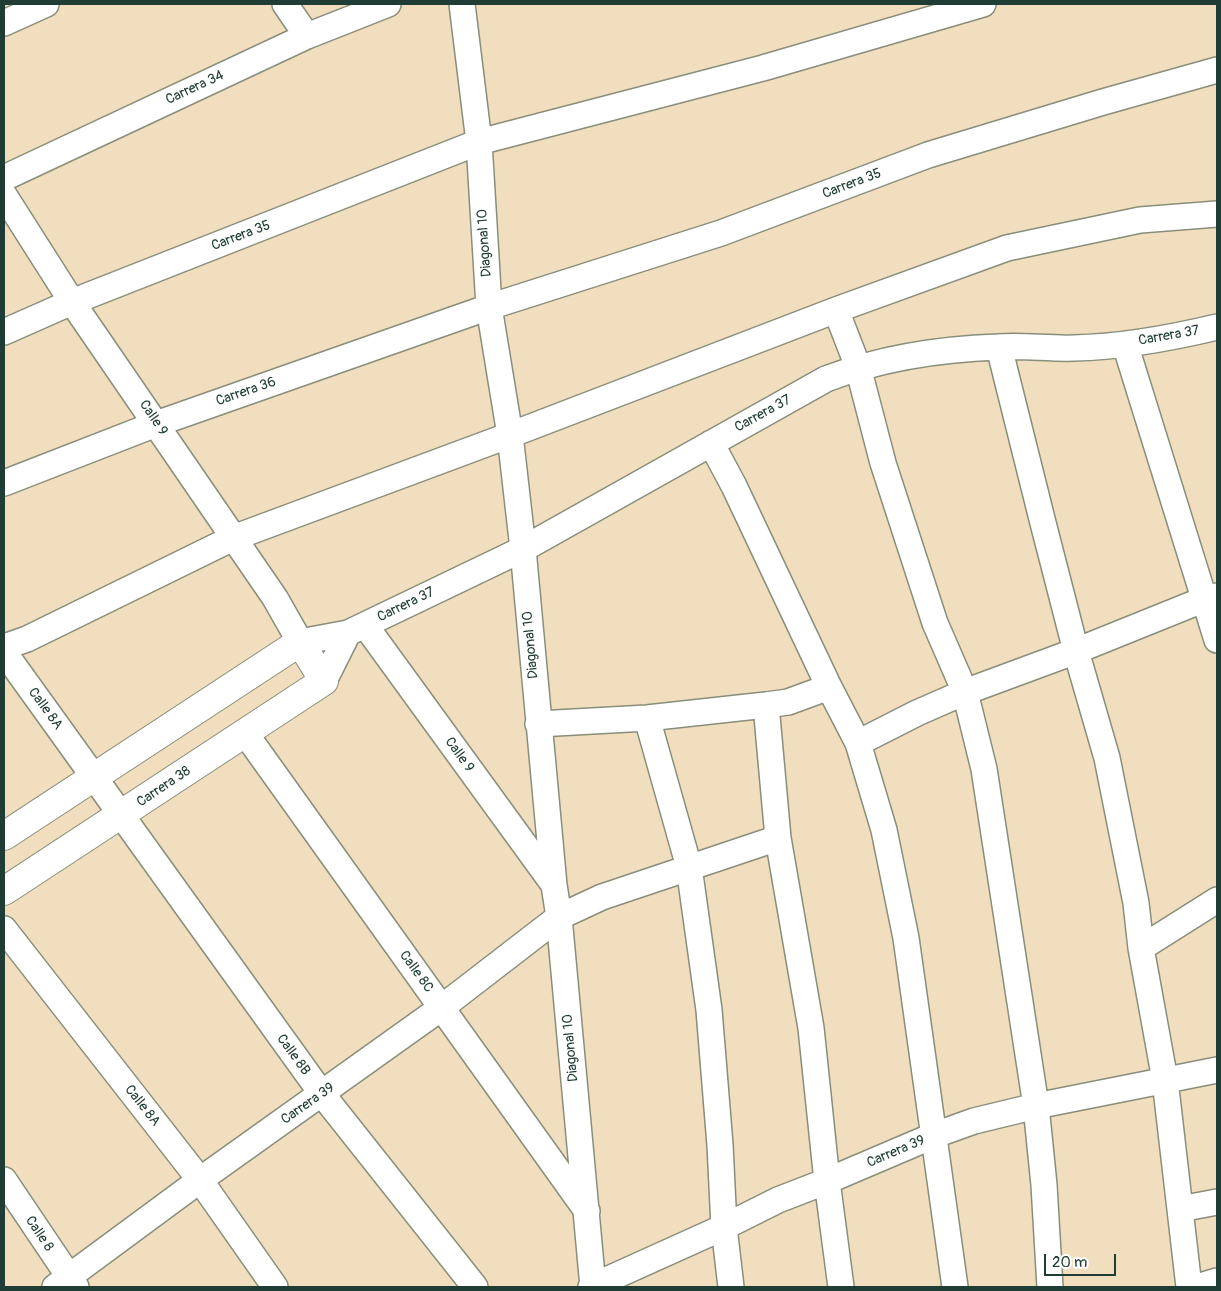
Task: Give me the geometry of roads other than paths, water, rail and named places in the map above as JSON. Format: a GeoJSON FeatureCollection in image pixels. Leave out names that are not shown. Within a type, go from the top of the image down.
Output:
{"type":"FeatureCollection","features":[{"type":"Feature","properties":{"kind":"street"},"geometry":{"type":"LineString","coordinates":[[4,23],[46,4]]}},
{"type":"Feature","properties":{"kind":"street"},"geometry":{"type":"LineString","coordinates":[[285,4],[307,36]]}},
{"type":"Feature","properties":{"kind":"street","name":"Carrera 34"},"geometry":{"type":"LineString","coordinates":[[4,178],[307,36],[388,4]]}},
{"type":"Feature","properties":{"kind":"street","name":"Diagonal 10"},"geometry":{"type":"LineString","coordinates":[[462,4],[479,142],[489,307],[510,436],[522,549],[587,1211],[592,1287]]}},
{"type":"Feature","properties":{"kind":"street","name":"Carrera 35"},"geometry":{"type":"LineString","coordinates":[[4,332],[72,302],[479,142],[763,68],[983,4]]}},
{"type":"Feature","properties":{"kind":"street","name":"Carrera 35"},"geometry":{"type":"LineString","coordinates":[[489,307],[721,233],[928,155],[1217,70]]}},
{"type":"Feature","properties":{"kind":"street","name":"Calle 9"},"geometry":{"type":"LineString","coordinates":[[4,196],[72,302],[275,598],[300,642]]}},
{"type":"Feature","properties":{"kind":"street"},"geometry":{"type":"LineString","coordinates":[[4,648],[27,639],[233,538],[510,436],[836,310],[1007,248],[1140,220],[1217,214]]}},
{"type":"Feature","properties":{"kind":"street","name":"Carrera 36"},"geometry":{"type":"LineString","coordinates":[[4,483],[156,424],[489,307]]}},
{"type":"Feature","properties":{"kind":"street"},"geometry":{"type":"LineString","coordinates":[[836,310],[858,367],[883,463],[935,623],[965,692],[984,769],[1036,1106],[1044,1185],[1050,1287]]}},
{"type":"Feature","properties":{"kind":"street","name":"Carrera 37"},"geometry":{"type":"LineString","coordinates":[[300,642],[357,629],[522,549],[826,378],[858,367],[904,356],[999,346],[1074,348],[1125,344],[1217,327]]}},
{"type":"Feature","properties":{"kind":"street"},"geometry":{"type":"LineString","coordinates":[[1125,344],[1211,598],[1217,640]]}},
{"type":"Feature","properties":{"kind":"street"},"geometry":{"type":"LineString","coordinates":[[999,346],[1076,651],[1107,758],[1136,903],[1141,948],[1165,1080],[1189,1287]]}},
{"type":"Feature","properties":{"kind":"street"},"geometry":{"type":"LineString","coordinates":[[711,443],[734,486],[828,687],[858,744],[884,830],[906,938],[955,1287]]}},
{"type":"Feature","properties":{"kind":"street"},"geometry":{"type":"LineString","coordinates":[[858,744],[916,713],[965,692],[1211,598]]}},
{"type":"Feature","properties":{"kind":"street"},"geometry":{"type":"LineString","coordinates":[[4,836],[300,642],[324,681],[357,629]]}},
{"type":"Feature","properties":{"kind":"street","name":"Calle 9"},"geometry":{"type":"LineString","coordinates":[[357,629],[554,885]]}},
{"type":"Feature","properties":{"kind":"street","name":"Calle 8A"},"geometry":{"type":"LineString","coordinates":[[4,652],[121,815]]}},
{"type":"Feature","properties":{"kind":"street","name":"Carrera 38"},"geometry":{"type":"LineString","coordinates":[[4,891],[324,681]]}},
{"type":"Feature","properties":{"kind":"street"},"geometry":{"type":"LineString","coordinates":[[538,724],[647,718],[766,705],[788,702],[828,687]]}},
{"type":"Feature","properties":{"kind":"street"},"geometry":{"type":"LineString","coordinates":[[766,705],[778,838],[812,1028],[827,1181],[841,1287]]}},
{"type":"Feature","properties":{"kind":"street"},"geometry":{"type":"LineString","coordinates":[[647,718],[689,867],[709,1010],[720,1145],[724,1227],[731,1287]]}},
{"type":"Feature","properties":{"kind":"street","name":"Calle 8C"},"geometry":{"type":"LineString","coordinates":[[245,733],[587,1211]]}},
{"type":"Feature","properties":{"kind":"street","name":"Calle 8B"},"geometry":{"type":"LineString","coordinates":[[121,815],[322,1094],[474,1287]]}},
{"type":"Feature","properties":{"kind":"street","name":"Carrera 39"},"geometry":{"type":"LineString","coordinates":[[67,1284],[200,1180],[441,1008],[559,917],[602,898],[778,838]]}},
{"type":"Feature","properties":{"kind":"street"},"geometry":{"type":"LineString","coordinates":[[1141,948],[1217,900]]}},
{"type":"Feature","properties":{"kind":"street","name":"Calle 8A"},"geometry":{"type":"LineString","coordinates":[[4,929],[200,1180],[275,1287]]}},
{"type":"Feature","properties":{"kind":"street","name":"Carrera 39"},"geometry":{"type":"LineString","coordinates":[[592,1287],[724,1227],[778,1200],[935,1135],[974,1121],[1036,1106],[1217,1070]]}},
{"type":"Feature","properties":{"kind":"street","name":"Calle 8"},"geometry":{"type":"LineString","coordinates":[[4,1180],[67,1284]]}},
{"type":"Feature","properties":{"kind":"street"},"geometry":{"type":"LineString","coordinates":[[1180,1209],[1217,1202]]}},
{"type":"Feature","properties":{"kind":"street"},"geometry":{"type":"LineString","coordinates":[[1197,1287],[1217,1281]]}}]}
